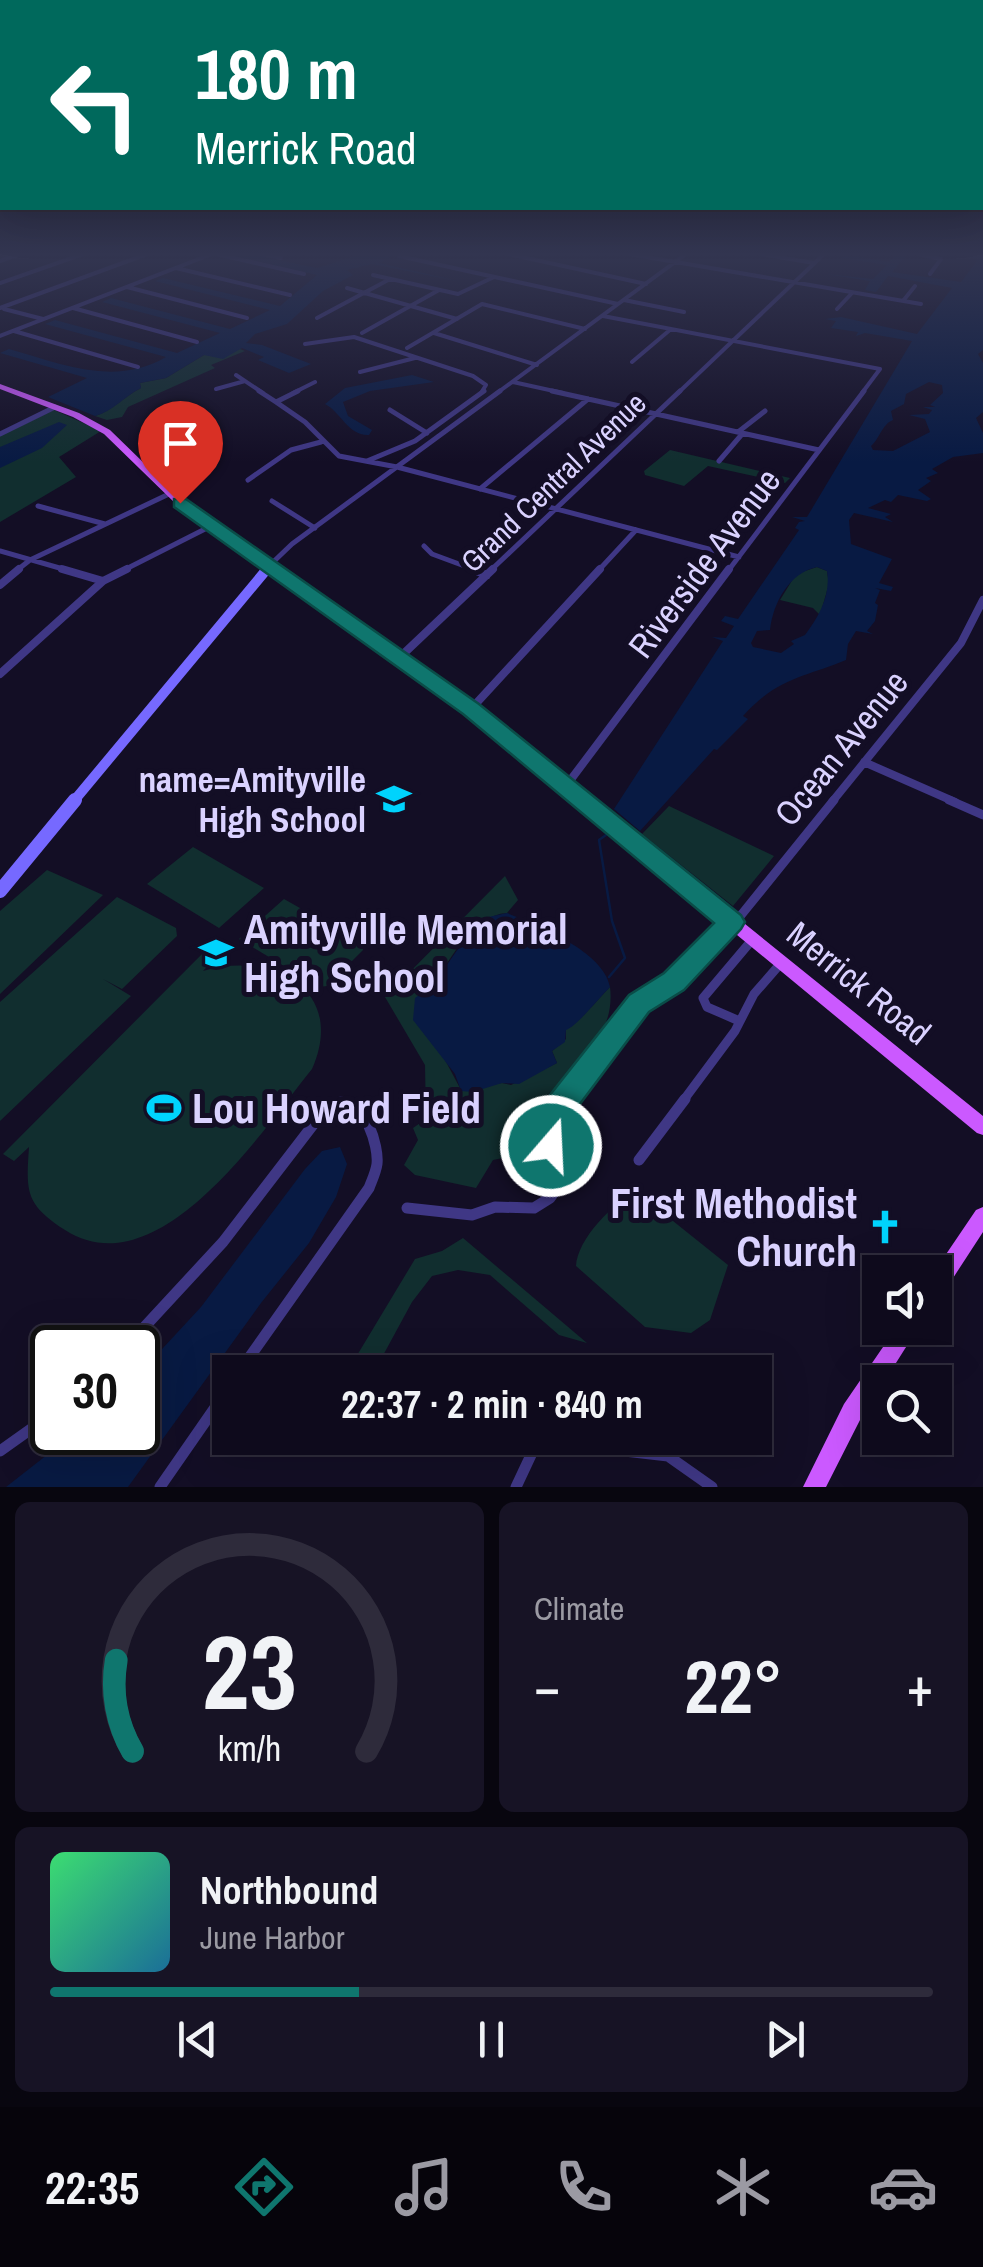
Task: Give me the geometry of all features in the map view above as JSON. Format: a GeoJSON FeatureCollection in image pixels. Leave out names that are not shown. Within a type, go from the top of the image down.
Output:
{"type":"FeatureCollection","features":[{"type":"Feature","properties":{"kind":"main road","name":"Merrick Road"},"geometry":{"type":"LineString","coordinates":[[0,386],[76,416],[118,441],[169,494],[471,709],[983,1127]]}},
{"type":"Feature","properties":{"kind":"main road"},"geometry":{"type":"LineString","coordinates":[[0,892],[269,566]]}},
{"type":"Feature","properties":{"kind":"main road"},"geometry":{"type":"LineString","coordinates":[[952,1262],[983,1216]]}},
{"type":"Feature","properties":{"kind":"main road"},"geometry":{"type":"LineString","coordinates":[[814,1487],[852,1412],[897,1345]]}},
{"type":"Feature","properties":{"kind":"street"},"geometry":{"type":"LineString","coordinates":[[0,336],[35,323]]}},
{"type":"Feature","properties":{"kind":"street"},"geometry":{"type":"LineString","coordinates":[[129,323],[197,342]]}},
{"type":"Feature","properties":{"kind":"street"},"geometry":{"type":"LineString","coordinates":[[362,333],[379,323]]}},
{"type":"Feature","properties":{"kind":"street"},"geometry":{"type":"LineString","coordinates":[[407,348],[450,323]]}},
{"type":"Feature","properties":{"kind":"street"},"geometry":{"type":"LineString","coordinates":[[562,323],[585,329]]}},
{"type":"Feature","properties":{"kind":"street"},"geometry":{"type":"LineString","coordinates":[[269,566],[592,323]]}},
{"type":"Feature","properties":{"kind":"street"},"geometry":{"type":"LineString","coordinates":[[641,323],[733,341]]}},
{"type":"Feature","properties":{"kind":"street","name":"Grand Central Avenue"},"geometry":{"type":"LineString","coordinates":[[399,658],[752,323]]}},
{"type":"Feature","properties":{"kind":"street"},"geometry":{"type":"LineString","coordinates":[[632,362],[670,329]]}},
{"type":"Feature","properties":{"kind":"street"},"geometry":{"type":"LineString","coordinates":[[14,331],[138,366]]}},
{"type":"Feature","properties":{"kind":"street"},"geometry":{"type":"LineString","coordinates":[[434,333],[537,365]]}},
{"type":"Feature","properties":{"kind":"street"},"geometry":{"type":"LineString","coordinates":[[305,344],[348,336],[486,384],[483,392],[427,433],[367,461]]}},
{"type":"Feature","properties":{"kind":"street","name":"Riverside Avenue"},"geometry":{"type":"LineString","coordinates":[[566,786],[880,368],[733,341]]}},
{"type":"Feature","properties":{"kind":"street"},"geometry":{"type":"LineString","coordinates":[[360,372],[415,358]]}},
{"type":"Feature","properties":{"kind":"street"},"geometry":{"type":"LineString","coordinates":[[236,375],[304,422],[339,456],[396,467],[739,557]]}},
{"type":"Feature","properties":{"kind":"street"},"geometry":{"type":"LineString","coordinates":[[216,389],[245,382]]}},
{"type":"Feature","properties":{"kind":"street"},"geometry":{"type":"LineString","coordinates":[[276,402],[314,382]]}},
{"type":"Feature","properties":{"kind":"street"},"geometry":{"type":"LineString","coordinates":[[513,382],[819,450]]}},
{"type":"Feature","properties":{"kind":"street"},"geometry":{"type":"LineString","coordinates":[[480,489],[588,399]]}},
{"type":"Feature","properties":{"kind":"street"},"geometry":{"type":"LineString","coordinates":[[0,434],[55,407]]}},
{"type":"Feature","properties":{"kind":"street"},"geometry":{"type":"LineString","coordinates":[[390,410],[427,433]]}},
{"type":"Feature","properties":{"kind":"street"},"geometry":{"type":"LineString","coordinates":[[718,461],[740,432],[765,410]]}},
{"type":"Feature","properties":{"kind":"street"},"geometry":{"type":"LineString","coordinates":[[248,480],[291,450],[321,442]]}},
{"type":"Feature","properties":{"kind":"street"},"geometry":{"type":"LineString","coordinates":[[0,585],[30,560],[169,494]]}},
{"type":"Feature","properties":{"kind":"street"},"geometry":{"type":"LineString","coordinates":[[272,501],[315,528]]}},
{"type":"Feature","properties":{"kind":"street"},"geometry":{"type":"LineString","coordinates":[[38,506],[105,524]]}},
{"type":"Feature","properties":{"kind":"street"},"geometry":{"type":"LineString","coordinates":[[0,674],[104,581],[212,526]]}},
{"type":"Feature","properties":{"kind":"street"},"geometry":{"type":"LineString","coordinates":[[471,709],[636,530]]}},
{"type":"Feature","properties":{"kind":"street"},"geometry":{"type":"LineString","coordinates":[[424,546],[432,554],[487,575]]}},
{"type":"Feature","properties":{"kind":"street"},"geometry":{"type":"LineString","coordinates":[[0,551],[104,581]]}},
{"type":"Feature","properties":{"kind":"street","name":"Ocean Avenue"},"geometry":{"type":"LineString","coordinates":[[407,1208],[472,1215],[495,1208],[534,1208],[550,1198],[560,1184],[562,1170],[547,1131],[557,1110],[639,1004],[674,982],[745,911],[962,643],[983,600]]}},
{"type":"Feature","properties":{"kind":"street"},"geometry":{"type":"LineString","coordinates":[[864,762],[983,814]]}},
{"type":"Feature","properties":{"kind":"street"},"geometry":{"type":"LineString","coordinates":[[737,1020],[708,1007],[702,998],[752,939]]}},
{"type":"Feature","properties":{"kind":"street"},"geometry":{"type":"LineString","coordinates":[[640,1160],[735,1031],[737,1020],[766,976],[781,962]]}},
{"type":"Feature","properties":{"kind":"street"},"geometry":{"type":"LineString","coordinates":[[146,1325],[223,1242],[314,1121],[326,1108],[342,1102],[361,1113],[376,1152],[377,1164],[369,1188],[251,1355]]}},
{"type":"Feature","properties":{"kind":"street"},"geometry":{"type":"LineString","coordinates":[[160,1487],[212,1412]]}},
{"type":"Feature","properties":{"kind":"street"},"geometry":{"type":"LineString","coordinates":[[0,1451],[30,1430]]}},
{"type":"Feature","properties":{"kind":"street"},"geometry":{"type":"LineString","coordinates":[[516,1487],[531,1455]]}},
{"type":"Feature","properties":{"kind":"street"},"geometry":{"type":"LineString","coordinates":[[659,1455],[668,1456],[712,1487]]}},
{"type":"Feature","properties":{"kind":"green space"},"geometry":{"type":"Polygon","coordinates":[[[245,351],[128,407],[122,417],[107,420],[95,416],[141,388],[140,383],[166,378],[204,355],[245,351]]]}},
{"type":"Feature","properties":{"kind":"green space"},"geometry":{"type":"Polygon","coordinates":[[[54,410],[101,431],[59,457],[76,477],[0,522],[0,436],[54,410]]]}},
{"type":"Feature","properties":{"kind":"green space"},"geometry":{"type":"Polygon","coordinates":[[[670,450],[790,478],[785,483],[708,466],[684,486],[645,475],[644,471],[670,450]]]}},
{"type":"Feature","properties":{"kind":"green space"},"geometry":{"type":"Polygon","coordinates":[[[817,567],[827,571],[829,584],[820,615],[813,608],[780,600],[796,574],[817,567]]]}},
{"type":"Feature","properties":{"kind":"green space"},"geometry":{"type":"Polygon","coordinates":[[[669,806],[774,856],[733,906],[642,834],[669,806]]]}},
{"type":"Feature","properties":{"kind":"green space"},"geometry":{"type":"Polygon","coordinates":[[[193,847],[264,888],[219,928],[147,884],[193,847]]]}},
{"type":"Feature","properties":{"kind":"green space"},"geometry":{"type":"Polygon","coordinates":[[[47,870],[103,895],[0,994],[0,911],[47,870]]]}},
{"type":"Feature","properties":{"kind":"green space"},"geometry":{"type":"Polygon","coordinates":[[[505,876],[518,900],[507,913],[494,916],[473,930],[432,987],[444,1058],[461,1090],[511,1085],[557,1063],[552,1051],[566,1039],[566,1029],[610,987],[610,1007],[605,1025],[584,1058],[526,1114],[526,1136],[512,1156],[493,1160],[476,1188],[415,1175],[404,1165],[418,1140],[413,1128],[426,1119],[425,1065],[385,997],[505,876]]]}},
{"type":"Feature","properties":{"kind":"green space"},"geometry":{"type":"Polygon","coordinates":[[[117,897],[176,928],[177,936],[122,989],[103,979],[131,996],[0,1121],[0,1002],[117,897]]]}},
{"type":"Feature","properties":{"kind":"green space"},"geometry":{"type":"Polygon","coordinates":[[[284,899],[362,943],[363,950],[327,986],[319,987],[239,939],[284,899]]]}},
{"type":"Feature","properties":{"kind":"green space","name":"Lou Howard Field"},"geometry":{"type":"Polygon","coordinates":[[[209,947],[220,953],[203,971],[254,966],[297,982],[311,998],[320,1017],[320,1041],[312,1069],[237,1162],[172,1221],[136,1239],[101,1243],[65,1230],[42,1212],[31,1196],[29,1147],[14,1161],[3,1154],[209,947]]]}},
{"type":"Feature","properties":{"kind":"green space"},"geometry":{"type":"Polygon","coordinates":[[[638,1193],[728,1265],[710,1320],[691,1333],[645,1327],[576,1266],[583,1245],[598,1222],[638,1193]]]}},
{"type":"Feature","properties":{"kind":"green space"},"geometry":{"type":"Polygon","coordinates":[[[463,1238],[587,1343],[559,1335],[490,1275],[458,1270],[432,1276],[412,1302],[383,1355],[357,1355],[415,1259],[442,1251],[463,1238]]]}},
{"type":"Feature","properties":{"kind":"water"},"geometry":{"type":"Polygon","coordinates":[[[68,323],[177,353],[220,333],[183,323],[230,329],[242,323],[288,323],[255,334],[246,343],[262,345],[311,364],[289,373],[258,360],[264,357],[242,348],[223,359],[204,355],[166,378],[140,383],[141,388],[95,416],[48,397],[87,378],[0,353],[9,349],[88,370],[127,371],[166,357],[45,324],[68,323]]]}},
{"type":"Feature","properties":{"kind":"water"},"geometry":{"type":"Polygon","coordinates":[[[834,323],[870,323],[917,334],[925,323],[983,323],[983,350],[978,354],[983,363],[983,412],[976,418],[983,433],[983,453],[953,457],[932,469],[938,473],[926,478],[931,481],[918,490],[931,499],[927,501],[898,495],[891,502],[885,500],[868,508],[891,514],[885,517],[893,522],[854,513],[849,520],[851,544],[892,559],[879,583],[893,587],[891,591],[875,588],[880,590],[875,603],[878,605],[875,621],[867,631],[873,634],[856,631],[848,644],[846,660],[793,680],[755,703],[743,716],[748,719],[714,749],[640,831],[614,809],[723,641],[712,637],[726,638],[734,626],[721,621],[725,616],[738,619],[799,530],[795,528],[805,521],[792,517],[807,517],[912,341],[865,333],[856,336],[858,332],[831,328],[834,323]],[[929,382],[906,394],[904,404],[891,411],[893,420],[871,446],[873,450],[893,451],[930,432],[925,419],[909,415],[929,414],[932,410],[923,407],[935,407],[930,405],[943,393],[942,385],[929,382]],[[817,567],[807,570],[791,582],[779,600],[770,630],[757,631],[753,647],[781,653],[794,644],[791,641],[805,635],[825,597],[827,571],[817,567]]]}},
{"type":"Feature","properties":{"kind":"water"},"geometry":{"type":"Polygon","coordinates":[[[412,375],[434,382],[370,391],[343,402],[348,416],[372,430],[369,435],[350,428],[325,404],[345,388],[412,375]]]}},
{"type":"Feature","properties":{"kind":"water"},"geometry":{"type":"Polygon","coordinates":[[[59,422],[67,425],[42,448],[0,468],[0,447],[59,422]]]}},
{"type":"Feature","properties":{"kind":"water"},"geometry":{"type":"Polygon","coordinates":[[[507,913],[583,951],[605,974],[610,987],[566,1030],[565,1042],[552,1051],[557,1063],[519,1084],[502,1083],[473,1092],[461,1091],[455,1074],[413,1020],[415,998],[432,986],[479,919],[507,913]]]}},
{"type":"Feature","properties":{"kind":"water"},"geometry":{"type":"Polygon","coordinates":[[[340,1147],[347,1164],[336,1197],[309,1243],[223,1355],[212,1355],[212,1371],[160,1443],[160,1351],[201,1307],[322,1151],[340,1147]]]}},
{"type":"Feature","properties":{"kind":"water"},"geometry":{"type":"Polygon","coordinates":[[[47,1455],[151,1455],[128,1487],[6,1487],[47,1455]]]}},
{"type":"Feature","properties":{"kind":"waterway"},"geometry":{"type":"LineString","coordinates":[[606,835],[599,840],[612,921],[625,958],[609,977]]}},
{"type":"Feature","properties":{"kind":"place","name":"name=Amityville High School"},"geometry":{"type":"Point","coordinates":[394,799]}},
{"type":"Feature","properties":{"kind":"place","name":"Amityville Memorial High School"},"geometry":{"type":"Point","coordinates":[216,953]}},
{"type":"Feature","properties":{"kind":"place","name":"Lou Howard Field"},"geometry":{"type":"Point","coordinates":[164,1108]}},
{"type":"Feature","properties":{"kind":"place","name":"First Methodist Church"},"geometry":{"type":"Point","coordinates":[885,1227]}},
{"type":"Feature","properties":{"kind":"route"},"geometry":{"type":"LineString","coordinates":[[180,503],[471,709],[732,922],[674,982],[630,1014],[568,1101],[557,1110],[547,1131],[551,1146]]}}]}
